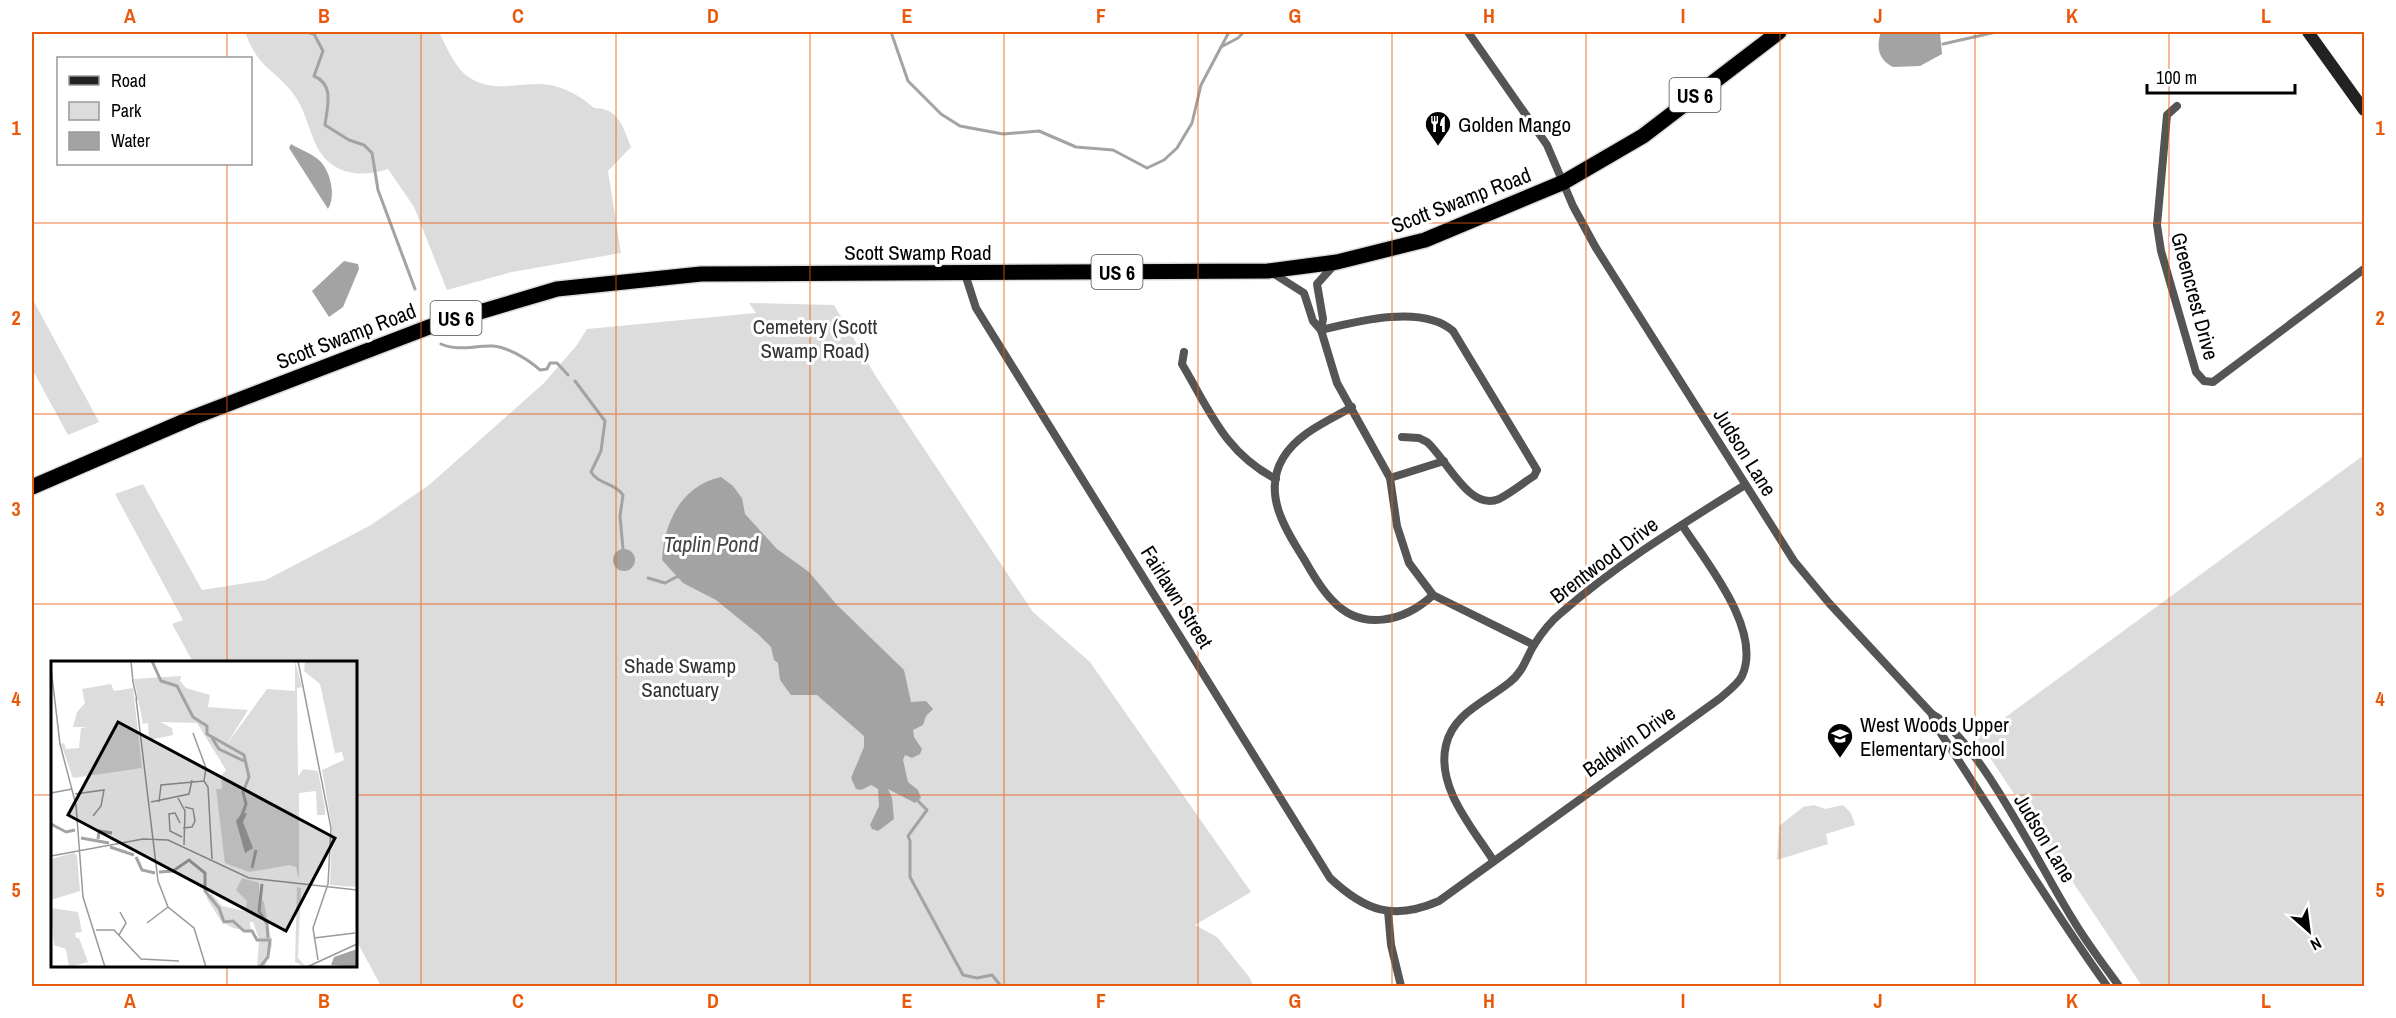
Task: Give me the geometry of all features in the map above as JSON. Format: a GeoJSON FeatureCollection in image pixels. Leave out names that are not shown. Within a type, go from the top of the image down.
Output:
{"type":"FeatureCollection","features":[{"type":"Feature","properties":{"kind":"highway","name":"Scott Swamp Road"},"geometry":{"type":"LineString","coordinates":[[32,487],[194,417],[367,350],[429,327],[557,289],[700,274],[1268,271],[1337,262],[1425,240],[1564,182],[1643,136],[1779,32]]}},
{"type":"Feature","properties":{"kind":"main road"},"geometry":{"type":"LineString","coordinates":[[2308,32],[2364,110]]}},
{"type":"Feature","properties":{"kind":"street","name":"Judson Lane"},"geometry":{"type":"LineString","coordinates":[[1468,32],[1547,145],[1573,206],[1596,248],[1745,485],[1809,580],[1932,714],[1954,732],[1983,770],[2072,918],[2119,987]]}},
{"type":"Feature","properties":{"kind":"street","name":"Greencrest Drive"},"geometry":{"type":"LineString","coordinates":[[2177,106],[2167,115],[2157,225],[2159,242],[2196,372],[2204,381],[2213,382],[2364,269]]}},
{"type":"Feature","properties":{"kind":"street"},"geometry":{"type":"LineString","coordinates":[[1321,330],[1323,319],[1317,285],[1337,262]]}},
{"type":"Feature","properties":{"kind":"street"},"geometry":{"type":"LineString","coordinates":[[1268,271],[1304,293],[1313,321],[1321,330],[1337,383],[1390,478],[1398,526],[1409,563],[1432,596],[1534,645]]}},
{"type":"Feature","properties":{"kind":"street","name":"Fairlawn Street"},"geometry":{"type":"LineString","coordinates":[[965,274],[976,308],[1330,878],[1353,900],[1388,911]]}},
{"type":"Feature","properties":{"kind":"street"},"geometry":{"type":"LineString","coordinates":[[1321,330],[1365,320],[1417,317],[1437,319],[1454,331],[1537,470],[1534,476],[1499,499],[1485,501],[1471,495],[1427,442],[1419,438],[1402,437]]}},
{"type":"Feature","properties":{"kind":"street"},"geometry":{"type":"LineString","coordinates":[[1184,352],[1182,364],[1227,441],[1246,461],[1276,478]]}},
{"type":"Feature","properties":{"kind":"street"},"geometry":{"type":"LineString","coordinates":[[1352,407],[1297,441],[1282,459],[1276,478],[1276,505],[1284,527],[1324,592],[1343,610],[1369,620],[1395,619],[1420,607],[1432,596]]}},
{"type":"Feature","properties":{"kind":"street"},"geometry":{"type":"LineString","coordinates":[[1390,478],[1444,461]]}},
{"type":"Feature","properties":{"kind":"street","name":"Brentwood Drive"},"geometry":{"type":"LineString","coordinates":[[1493,860],[1450,790],[1444,761],[1446,744],[1463,716],[1520,672],[1534,645],[1559,614],[1630,559],[1745,485]]}},
{"type":"Feature","properties":{"kind":"street","name":"Baldwin Drive"},"geometry":{"type":"LineString","coordinates":[[1388,911],[1415,912],[1438,901],[1719,699],[1742,676],[1747,643],[1738,612],[1682,525]]}},
{"type":"Feature","properties":{"kind":"street","name":"Judson Lane"},"geometry":{"type":"LineString","coordinates":[[1932,714],[1934,723],[2001,823],[2064,927],[2107,987]]}},
{"type":"Feature","properties":{"kind":"street"},"geometry":{"type":"LineString","coordinates":[[1388,911],[1391,945],[1401,987]]}},
{"type":"Feature","properties":{"kind":"green space"},"geometry":{"type":"Polygon","coordinates":[[[245,32],[439,32],[460,69],[470,78],[496,86],[547,84],[576,95],[594,108],[609,111],[619,120],[631,147],[608,171],[621,253],[512,272],[447,290],[414,207],[388,169],[358,173],[339,169],[331,164],[317,147],[296,98],[260,60],[245,32]]]}},
{"type":"Feature","properties":{"kind":"green space"},"geometry":{"type":"Polygon","coordinates":[[[32,298],[99,422],[68,435],[32,369],[32,298]]]}},
{"type":"Feature","properties":{"kind":"green space","name":"Shade Swamp Sanctuary"},"geometry":{"type":"Polygon","coordinates":[[[749,303],[834,305],[875,375],[1033,612],[1090,662],[1251,892],[1195,925],[1217,937],[1250,978],[1253,986],[381,986],[357,942],[357,661],[192,661],[172,624],[183,620],[115,494],[143,484],[202,590],[266,580],[371,525],[429,485],[544,383],[577,345],[587,329],[756,313],[749,303]]]}},
{"type":"Feature","properties":{"kind":"green space"},"geometry":{"type":"Polygon","coordinates":[[[2364,455],[2364,986],[2142,986],[1977,738],[2364,455]]]}},
{"type":"Feature","properties":{"kind":"green space"},"geometry":{"type":"Polygon","coordinates":[[[1814,805],[1825,809],[1843,805],[1851,813],[1855,825],[1826,834],[1828,844],[1777,860],[1779,826],[1803,807],[1814,805]]]}},
{"type":"Feature","properties":{"kind":"water"},"geometry":{"type":"Polygon","coordinates":[[[1881,32],[1940,32],[1942,54],[1920,66],[1893,67],[1881,57],[1879,42],[1881,32]]]}},
{"type":"Feature","properties":{"kind":"water"},"geometry":{"type":"Polygon","coordinates":[[[291,144],[314,156],[327,171],[332,191],[328,209],[289,148],[291,144]]]}},
{"type":"Feature","properties":{"kind":"water"},"geometry":{"type":"Polygon","coordinates":[[[344,261],[358,264],[359,269],[343,307],[329,317],[312,291],[344,261]]]}},
{"type":"Feature","properties":{"kind":"water","name":"Taplin Pond"},"geometry":{"type":"Polygon","coordinates":[[[721,477],[733,486],[742,498],[745,514],[777,549],[809,572],[836,604],[904,670],[911,702],[926,701],[933,709],[926,716],[923,725],[913,730],[914,737],[922,749],[920,754],[912,758],[905,755],[903,760],[908,782],[918,790],[921,798],[915,803],[888,789],[892,798],[894,819],[878,831],[872,829],[870,825],[879,806],[878,789],[871,785],[861,790],[856,789],[851,778],[864,747],[864,736],[817,695],[791,695],[780,680],[778,663],[774,660],[771,647],[716,600],[683,583],[662,560],[667,532],[678,507],[696,488],[707,481],[721,477]]]}},
{"type":"Feature","properties":{"kind":"water"},"geometry":{"type":"Polygon","coordinates":[[[624,549],[632,552],[635,560],[632,568],[624,571],[616,568],[613,560],[616,552],[624,549]]]}},
{"type":"Feature","properties":{"kind":"waterway"},"geometry":{"type":"LineString","coordinates":[[306,32],[314,34],[323,51],[314,76],[321,80],[327,91],[325,125],[349,140],[364,145],[372,153],[378,190],[415,289]]}},
{"type":"Feature","properties":{"kind":"waterway"},"geometry":{"type":"LineString","coordinates":[[891,32],[908,81],[941,114],[960,126],[1003,134],[1039,131],[1076,147],[1113,150],[1147,168],[1164,160],[1177,148],[1192,123],[1201,85],[1229,32]]}},
{"type":"Feature","properties":{"kind":"waterway"},"geometry":{"type":"LineString","coordinates":[[1221,47],[1244,32]]}},
{"type":"Feature","properties":{"kind":"waterway"},"geometry":{"type":"LineString","coordinates":[[1943,44],[1996,32]]}},
{"type":"Feature","properties":{"kind":"waterway"},"geometry":{"type":"LineString","coordinates":[[441,344],[460,348],[499,347],[518,355],[540,370],[547,369],[550,363],[557,363],[568,375]]}},
{"type":"Feature","properties":{"kind":"waterway"},"geometry":{"type":"LineString","coordinates":[[575,381],[605,421],[601,451],[591,472],[623,495],[620,516],[623,549]]}},
{"type":"Feature","properties":{"kind":"waterway"},"geometry":{"type":"LineString","coordinates":[[648,578],[665,583],[680,575]]}},
{"type":"Feature","properties":{"kind":"waterway"},"geometry":{"type":"LineString","coordinates":[[917,800],[927,810],[908,836],[910,877],[963,975],[977,978],[992,975],[1001,986]]}},
{"type":"Feature","properties":{"kind":"place","name":"Golden Mango"},"geometry":{"type":"Point","coordinates":[1438,147]}},
{"type":"Feature","properties":{"kind":"place","name":"West Woods Upper Elementary School"},"geometry":{"type":"Point","coordinates":[1840,759]}},
{"type":"Feature","properties":{"kind":"park label","name":"Cemetery (Scott Swamp Road)"},"geometry":{"type":"Point","coordinates":[815,338]}}]}
